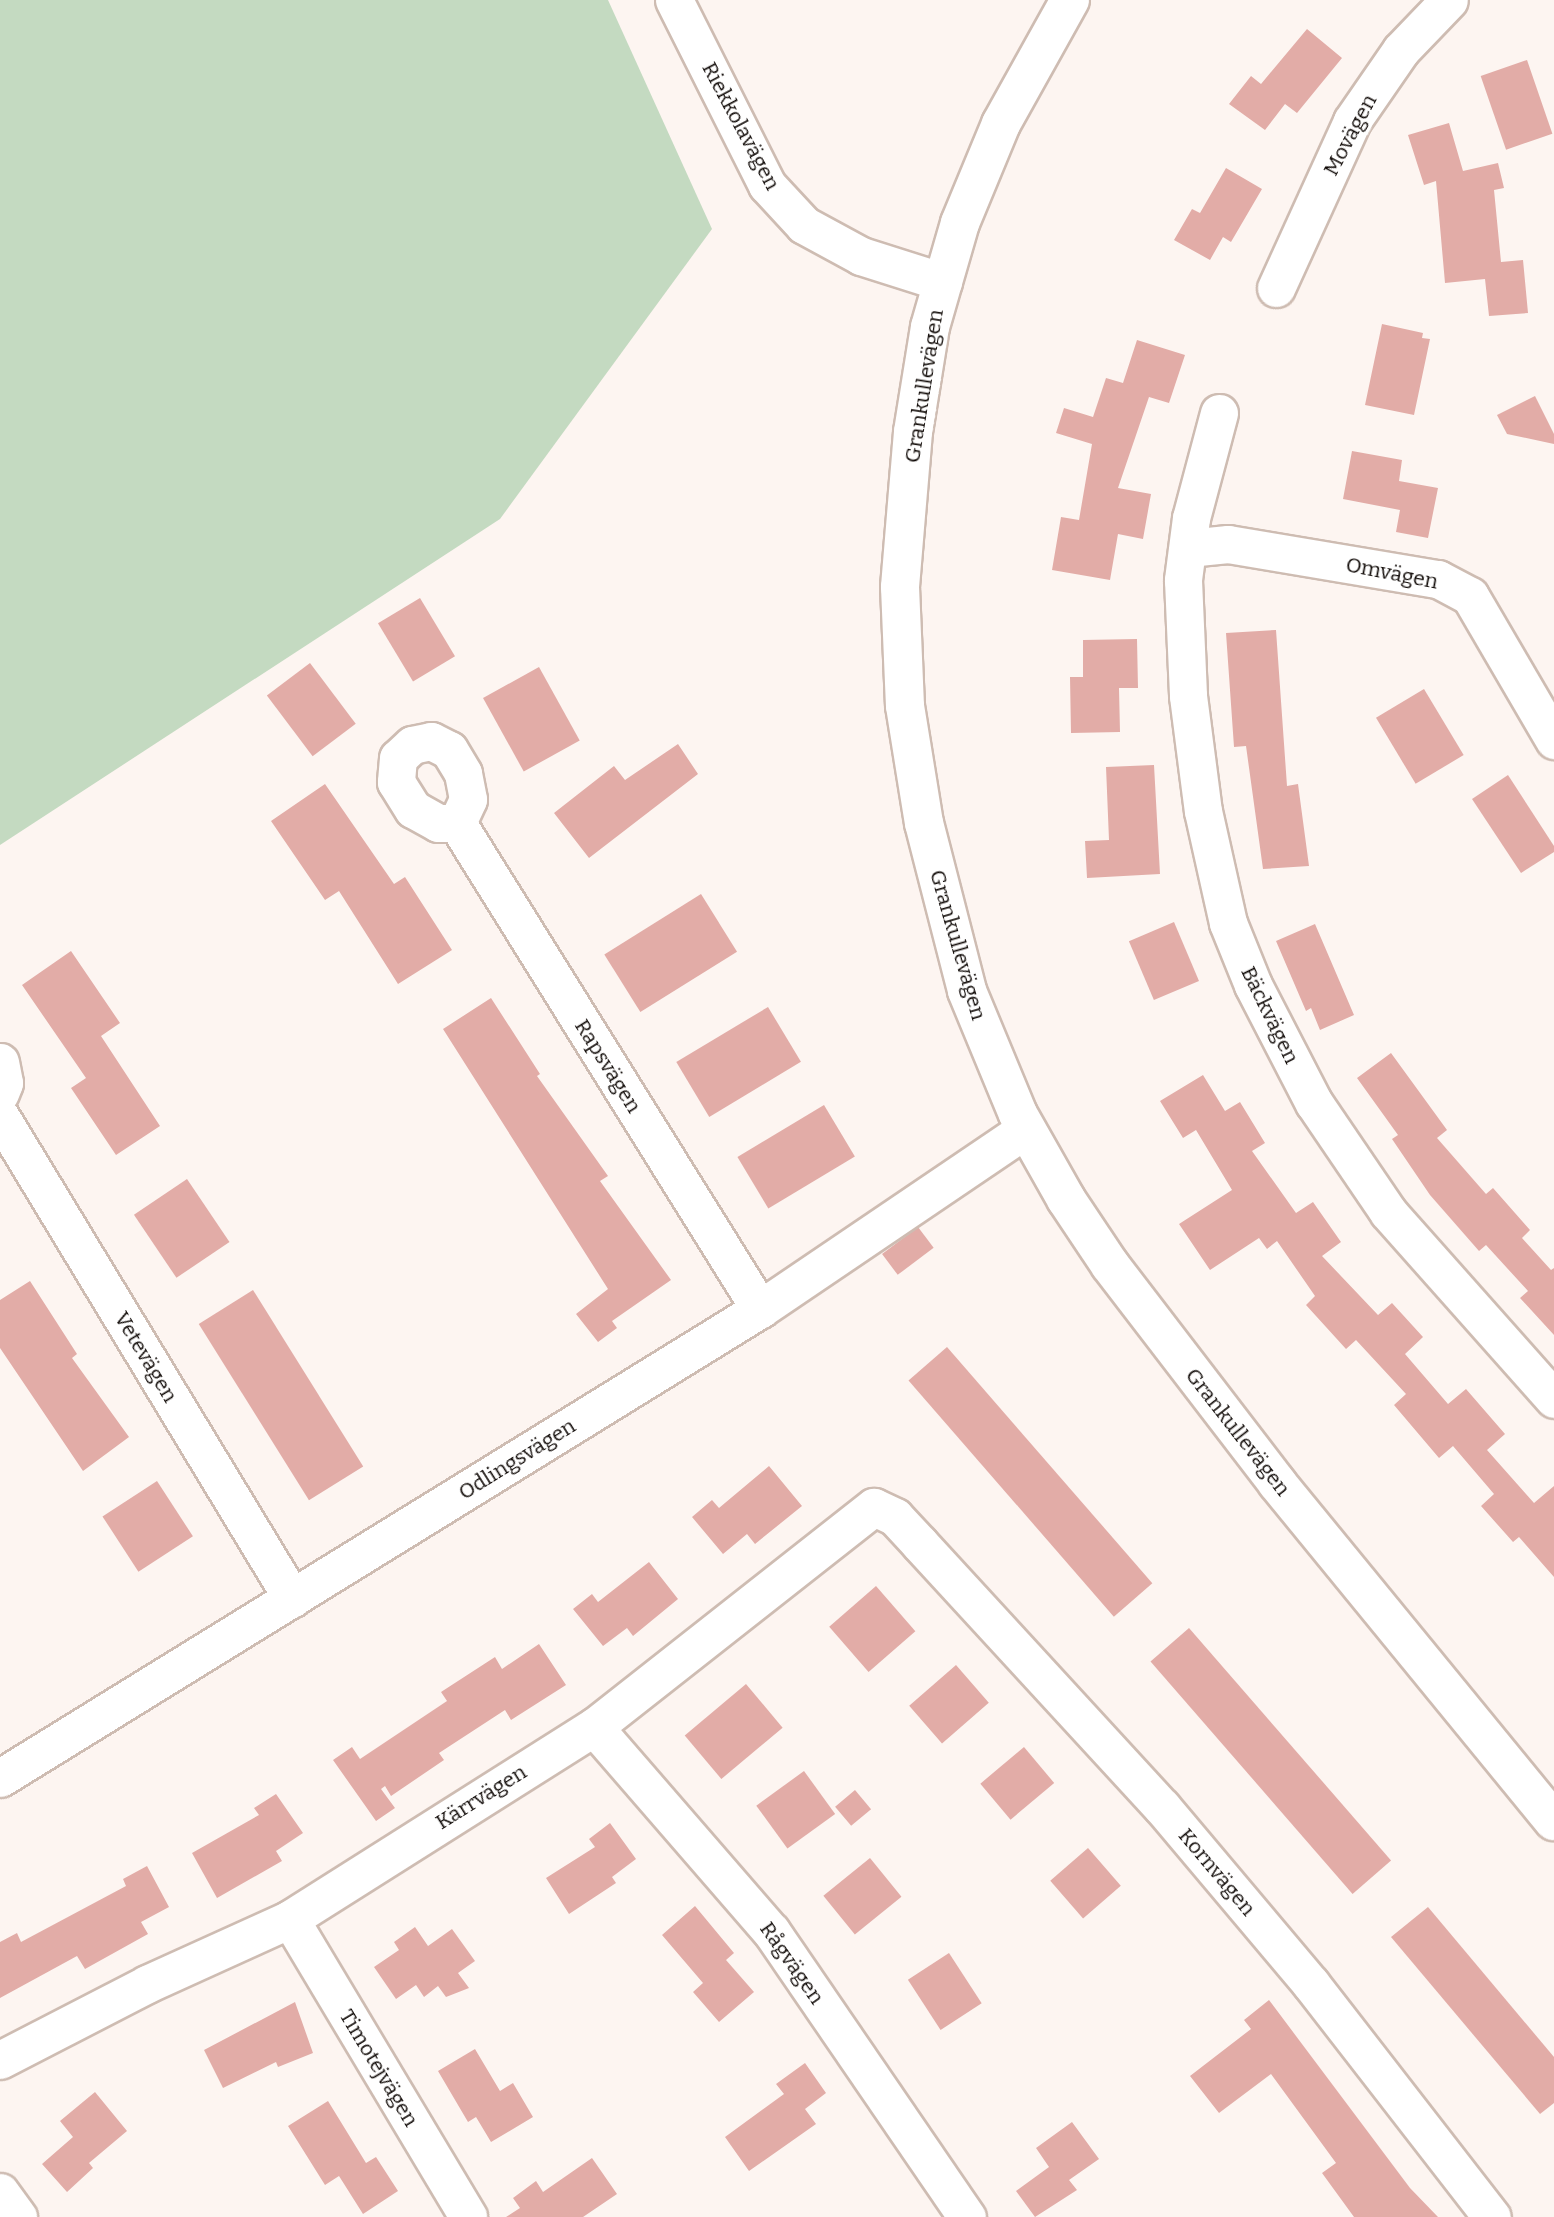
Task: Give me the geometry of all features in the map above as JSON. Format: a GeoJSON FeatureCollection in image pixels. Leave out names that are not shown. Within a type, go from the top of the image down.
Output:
{"type":"FeatureCollection","features":[{"type":"Feature","properties":{"kind":"street","name":"Riekkolavägen"},"geometry":{"type":"LineString","coordinates":[[674,0],[767,185],[804,225],[861,256],[943,282]]}},
{"type":"Feature","properties":{"kind":"street","name":"Grankullevägen"},"geometry":{"type":"LineString","coordinates":[[1070,0],[1001,124],[960,223],[930,327],[913,432],[901,587],[905,706],[924,824],[967,991],[1026,1129],[1103,1254],[1193,1375],[1554,1821]]}},
{"type":"Feature","properties":{"kind":"street","name":"Movägen"},"geometry":{"type":"LineString","coordinates":[[1276,288],[1352,121],[1401,50],[1449,0]]}},
{"type":"Feature","properties":{"kind":"street","name":"Bäckvägen"},"geometry":{"type":"LineString","coordinates":[[1219,413],[1191,518],[1183,580],[1188,696],[1203,811],[1228,923],[1253,985],[1314,1103],[1388,1212],[1554,1399]]}},
{"type":"Feature","properties":{"kind":"street","name":"Omvägen"},"geometry":{"type":"LineString","coordinates":[[1188,548],[1228,544],[1438,579],[1460,590],[1470,596],[1491,626],[1554,740]]}},
{"type":"Feature","properties":{"kind":"street","name":"Rapsvägen"},"geometry":{"type":"LineString","coordinates":[[457,823],[760,1309]]}},
{"type":"Feature","properties":{"kind":"street"},"geometry":{"type":"LineString","coordinates":[[0,1062],[0,1093]]}},
{"type":"Feature","properties":{"kind":"street","name":"Vetevägen"},"geometry":{"type":"LineString","coordinates":[[0,1116],[292,1598]]}},
{"type":"Feature","properties":{"kind":"street","name":"Odlingsvägen"},"geometry":{"type":"LineString","coordinates":[[0,1778],[760,1309],[1026,1129]]}},
{"type":"Feature","properties":{"kind":"street","name":"Kärrvägen"},"geometry":{"type":"LineString","coordinates":[[0,2060],[290,1919],[594,1727],[874,1507],[895,1517],[920,1544]]}},
{"type":"Feature","properties":{"kind":"street","name":"Kornvägen"},"geometry":{"type":"LineString","coordinates":[[920,1544],[1162,1807],[1311,1984],[1492,2217]]}},
{"type":"Feature","properties":{"kind":"street","name":"Rågvägen"},"geometry":{"type":"LineString","coordinates":[[594,1727],[771,1931],[967,2217]]}},
{"type":"Feature","properties":{"kind":"street","name":"Timotejvägen"},"geometry":{"type":"LineString","coordinates":[[290,1919],[468,2217]]}},
{"type":"Feature","properties":{"kind":"street"},"geometry":{"type":"LineString","coordinates":[[0,2192],[18,2217]]}},
{"type":"Feature","properties":{"kind":"green space"},"geometry":{"type":"Polygon","coordinates":[[[0,0],[608,0],[712,229],[500,519],[0,845],[0,0]]]}},
{"type":"Feature","properties":{"kind":"building"},"geometry":{"type":"Polygon","coordinates":[[[1307,29],[1342,58],[1297,113],[1285,104],[1265,130],[1229,104],[1251,76],[1261,84],[1307,29]]]}},
{"type":"Feature","properties":{"kind":"building"},"geometry":{"type":"Polygon","coordinates":[[[1527,60],[1552,134],[1506,150],[1481,76],[1527,60]]]}},
{"type":"Feature","properties":{"kind":"building"},"geometry":{"type":"Polygon","coordinates":[[[1449,123],[1463,171],[1498,163],[1504,188],[1494,190],[1501,262],[1523,260],[1528,313],[1489,316],[1485,279],[1445,283],[1436,181],[1424,185],[1408,135],[1449,123]]]}},
{"type":"Feature","properties":{"kind":"building"},"geometry":{"type":"Polygon","coordinates":[[[1226,168],[1262,189],[1231,242],[1223,237],[1210,260],[1174,240],[1192,209],[1200,213],[1226,168]]]}},
{"type":"Feature","properties":{"kind":"building"},"geometry":{"type":"Polygon","coordinates":[[[1382,324],[1423,333],[1422,338],[1430,339],[1414,415],[1365,405],[1382,324]]]}},
{"type":"Feature","properties":{"kind":"building"},"geometry":{"type":"Polygon","coordinates":[[[1137,340],[1185,355],[1169,403],[1149,397],[1118,488],[1151,494],[1143,539],[1118,534],[1110,580],[1052,570],[1061,517],[1079,520],[1092,444],[1056,433],[1064,408],[1093,417],[1106,378],[1123,383],[1137,340]]]}},
{"type":"Feature","properties":{"kind":"building"},"geometry":{"type":"Polygon","coordinates":[[[1535,396],[1554,434],[1554,444],[1507,434],[1497,415],[1535,396]]]}},
{"type":"Feature","properties":{"kind":"building"},"geometry":{"type":"Polygon","coordinates":[[[1352,451],[1402,460],[1399,481],[1438,488],[1428,538],[1396,532],[1400,510],[1343,499],[1352,451]]]}},
{"type":"Feature","properties":{"kind":"building"},"geometry":{"type":"Polygon","coordinates":[[[420,598],[455,656],[413,682],[378,623],[420,598]]]}},
{"type":"Feature","properties":{"kind":"building"},"geometry":{"type":"Polygon","coordinates":[[[1276,630],[1287,786],[1298,784],[1309,866],[1263,869],[1246,746],[1234,747],[1226,633],[1276,630]]]}},
{"type":"Feature","properties":{"kind":"building"},"geometry":{"type":"Polygon","coordinates":[[[1137,639],[1138,688],[1119,688],[1120,732],[1071,733],[1070,677],[1083,677],[1083,640],[1137,639]]]}},
{"type":"Feature","properties":{"kind":"building"},"geometry":{"type":"Polygon","coordinates":[[[310,663],[356,724],[313,756],[267,695],[310,663]]]}},
{"type":"Feature","properties":{"kind":"building"},"geometry":{"type":"Polygon","coordinates":[[[539,667],[580,740],[524,771],[483,698],[539,667]]]}},
{"type":"Feature","properties":{"kind":"building"},"geometry":{"type":"Polygon","coordinates":[[[1424,689],[1464,755],[1416,784],[1376,718],[1424,689]]]}},
{"type":"Feature","properties":{"kind":"building"},"geometry":{"type":"Polygon","coordinates":[[[678,744],[698,774],[589,858],[554,813],[614,766],[625,780],[678,744]]]}},
{"type":"Feature","properties":{"kind":"building"},"geometry":{"type":"Polygon","coordinates":[[[1154,765],[1160,874],[1087,878],[1085,841],[1109,840],[1106,767],[1154,765]]]}},
{"type":"Feature","properties":{"kind":"building"},"geometry":{"type":"Polygon","coordinates":[[[1508,775],[1554,846],[1554,852],[1521,873],[1472,799],[1508,775]]]}},
{"type":"Feature","properties":{"kind":"building"},"geometry":{"type":"Polygon","coordinates":[[[325,784],[394,884],[405,877],[452,950],[398,984],[339,891],[325,900],[271,821],[325,784]]]}},
{"type":"Feature","properties":{"kind":"building"},"geometry":{"type":"Polygon","coordinates":[[[701,894],[737,952],[640,1012],[604,954],[701,894]]]}},
{"type":"Feature","properties":{"kind":"building"},"geometry":{"type":"Polygon","coordinates":[[[1174,922],[1199,981],[1154,1000],[1129,941],[1174,922]]]}},
{"type":"Feature","properties":{"kind":"building"},"geometry":{"type":"Polygon","coordinates":[[[1315,924],[1354,1015],[1320,1030],[1311,1008],[1306,1011],[1276,941],[1315,924]]]}},
{"type":"Feature","properties":{"kind":"building"},"geometry":{"type":"Polygon","coordinates":[[[71,951],[120,1023],[101,1036],[160,1126],[116,1155],[71,1088],[86,1078],[22,985],[71,951]]]}},
{"type":"Feature","properties":{"kind":"building"},"geometry":{"type":"Polygon","coordinates":[[[491,998],[540,1074],[537,1076],[608,1176],[600,1181],[671,1280],[612,1321],[617,1328],[598,1342],[576,1314],[608,1289],[443,1029],[491,998]]]}},
{"type":"Feature","properties":{"kind":"building"},"geometry":{"type":"Polygon","coordinates":[[[768,1007],[801,1062],[709,1117],[676,1062],[768,1007]]]}},
{"type":"Feature","properties":{"kind":"building"},"geometry":{"type":"Polygon","coordinates":[[[1391,1053],[1447,1130],[1437,1138],[1486,1194],[1493,1188],[1530,1230],[1522,1238],[1551,1270],[1554,1268],[1554,1335],[1520,1298],[1528,1291],[1486,1245],[1479,1251],[1430,1195],[1392,1139],[1398,1135],[1357,1078],[1391,1053]]]}},
{"type":"Feature","properties":{"kind":"building"},"geometry":{"type":"Polygon","coordinates":[[[1203,1075],[1225,1111],[1240,1102],[1265,1143],[1252,1151],[1296,1213],[1313,1202],[1341,1242],[1322,1256],[1378,1315],[1392,1303],[1423,1337],[1405,1354],[1448,1404],[1466,1389],[1505,1434],[1487,1450],[1534,1503],[1554,1486],[1554,1577],[1519,1537],[1513,1542],[1481,1506],[1494,1494],[1453,1446],[1439,1458],[1394,1405],[1406,1394],[1356,1340],[1346,1349],[1306,1305],[1315,1296],[1277,1241],[1267,1249],[1259,1238],[1210,1270],[1179,1224],[1232,1190],[1196,1130],[1183,1138],[1160,1101],[1203,1075]]]}},
{"type":"Feature","properties":{"kind":"building"},"geometry":{"type":"Polygon","coordinates":[[[824,1105],[855,1156],[768,1208],[737,1157],[824,1105]]]}},
{"type":"Feature","properties":{"kind":"building"},"geometry":{"type":"Polygon","coordinates":[[[187,1179],[229,1242],[176,1278],[134,1215],[187,1179]]]}},
{"type":"Feature","properties":{"kind":"building"},"geometry":{"type":"Polygon","coordinates":[[[918,1227],[934,1248],[898,1275],[882,1254],[918,1227]]]}},
{"type":"Feature","properties":{"kind":"building"},"geometry":{"type":"Polygon","coordinates":[[[30,1281],[77,1354],[72,1358],[129,1437],[83,1471],[0,1348],[0,1300],[30,1281]]]}},
{"type":"Feature","properties":{"kind":"building"},"geometry":{"type":"Polygon","coordinates":[[[253,1290],[363,1466],[309,1500],[199,1324],[253,1290]]]}},
{"type":"Feature","properties":{"kind":"building"},"geometry":{"type":"Polygon","coordinates":[[[947,1347],[1152,1583],[1114,1617],[909,1380],[947,1347]]]}},
{"type":"Feature","properties":{"kind":"building"},"geometry":{"type":"Polygon","coordinates":[[[769,1466],[802,1506],[755,1544],[747,1534],[723,1554],[692,1517],[712,1500],[719,1508],[769,1466]]]}},
{"type":"Feature","properties":{"kind":"building"},"geometry":{"type":"Polygon","coordinates":[[[157,1481],[193,1536],[138,1572],[102,1516],[157,1481]]]}},
{"type":"Feature","properties":{"kind":"building"},"geometry":{"type":"Polygon","coordinates":[[[649,1562],[678,1599],[633,1636],[627,1628],[603,1646],[573,1609],[592,1594],[598,1602],[649,1562]]]}},
{"type":"Feature","properties":{"kind":"building"},"geometry":{"type":"Polygon","coordinates":[[[876,1586],[915,1631],[869,1672],[829,1627],[876,1586]]]}},
{"type":"Feature","properties":{"kind":"building"},"geometry":{"type":"Polygon","coordinates":[[[1189,1628],[1391,1860],[1353,1894],[1151,1661],[1189,1628]]]}},
{"type":"Feature","properties":{"kind":"building"},"geometry":{"type":"Polygon","coordinates":[[[539,1644],[566,1685],[511,1720],[505,1710],[439,1753],[444,1760],[391,1796],[385,1786],[381,1789],[395,1808],[376,1821],[333,1760],[352,1747],[360,1759],[447,1701],[441,1692],[495,1657],[502,1669],[539,1644]]]}},
{"type":"Feature","properties":{"kind":"building"},"geometry":{"type":"Polygon","coordinates":[[[956,1665],[989,1703],[942,1743],[909,1706],[956,1665]]]}},
{"type":"Feature","properties":{"kind":"building"},"geometry":{"type":"Polygon","coordinates":[[[746,1684],[783,1728],[721,1779],[685,1735],[746,1684]]]}},
{"type":"Feature","properties":{"kind":"building"},"geometry":{"type":"Polygon","coordinates":[[[1024,1747],[1054,1783],[1011,1820],[980,1784],[1024,1747]]]}},
{"type":"Feature","properties":{"kind":"building"},"geometry":{"type":"Polygon","coordinates":[[[804,1771],[835,1814],[787,1849],[756,1806],[804,1771]]]}},
{"type":"Feature","properties":{"kind":"building"},"geometry":{"type":"Polygon","coordinates":[[[855,1790],[871,1809],[851,1826],[835,1807],[855,1790]]]}},
{"type":"Feature","properties":{"kind":"building"},"geometry":{"type":"Polygon","coordinates":[[[276,1794],[303,1833],[276,1851],[282,1861],[217,1898],[192,1853],[259,1815],[254,1808],[276,1794]]]}},
{"type":"Feature","properties":{"kind":"building"},"geometry":{"type":"Polygon","coordinates":[[[610,1823],[636,1859],[612,1877],[616,1883],[569,1914],[546,1878],[595,1847],[589,1839],[610,1823]]]}},
{"type":"Feature","properties":{"kind":"building"},"geometry":{"type":"Polygon","coordinates":[[[1088,1848],[1121,1886],[1083,1919],[1050,1881],[1088,1848]]]}},
{"type":"Feature","properties":{"kind":"building"},"geometry":{"type":"Polygon","coordinates":[[[870,1858],[901,1897],[855,1935],[823,1896],[870,1858]]]}},
{"type":"Feature","properties":{"kind":"building"},"geometry":{"type":"Polygon","coordinates":[[[147,1866],[169,1907],[141,1922],[148,1934],[85,1969],[77,1956],[0,1998],[0,1942],[17,1933],[21,1942],[126,1886],[123,1879],[147,1866]]]}},
{"type":"Feature","properties":{"kind":"building"},"geometry":{"type":"Polygon","coordinates":[[[695,1906],[734,1953],[726,1960],[754,1992],[719,2022],[693,1992],[703,1983],[662,1935],[695,1906]]]}},
{"type":"Feature","properties":{"kind":"building"},"geometry":{"type":"Polygon","coordinates":[[[1428,1907],[1554,2057],[1554,2103],[1540,2114],[1391,1937],[1428,1907]]]}},
{"type":"Feature","properties":{"kind":"building"},"geometry":{"type":"Polygon","coordinates":[[[415,1927],[428,1946],[452,1929],[475,1961],[458,1973],[469,1988],[446,1997],[438,1986],[424,1997],[416,1985],[396,1999],[374,1967],[399,1950],[394,1942],[415,1927]]]}},
{"type":"Feature","properties":{"kind":"building"},"geometry":{"type":"Polygon","coordinates":[[[949,1953],[982,2003],[941,2030],[908,1980],[949,1953]]]}},
{"type":"Feature","properties":{"kind":"building"},"geometry":{"type":"Polygon","coordinates":[[[1269,2000],[1410,2188],[1438,2217],[1354,2217],[1322,2173],[1336,2163],[1271,2074],[1219,2113],[1190,2076],[1251,2029],[1244,2020],[1269,2000]]]}},
{"type":"Feature","properties":{"kind":"building"},"geometry":{"type":"Polygon","coordinates":[[[295,2002],[313,2053],[278,2067],[276,2062],[223,2088],[204,2050],[295,2002]]]}},
{"type":"Feature","properties":{"kind":"building"},"geometry":{"type":"Polygon","coordinates":[[[475,2049],[500,2091],[513,2083],[533,2117],[491,2142],[476,2117],[468,2122],[438,2071],[475,2049]]]}},
{"type":"Feature","properties":{"kind":"building"},"geometry":{"type":"Polygon","coordinates":[[[805,2063],[826,2093],[805,2109],[816,2124],[749,2171],[725,2137],[784,2094],[776,2084],[805,2063]]]}},
{"type":"Feature","properties":{"kind":"building"},"geometry":{"type":"Polygon","coordinates":[[[95,2092],[127,2131],[89,2163],[93,2168],[67,2192],[42,2164],[73,2137],[60,2121],[95,2092]]]}},
{"type":"Feature","properties":{"kind":"building"},"geometry":{"type":"Polygon","coordinates":[[[328,2101],[366,2163],[376,2157],[398,2191],[363,2214],[339,2176],[325,2185],[288,2126],[328,2101]]]}},
{"type":"Feature","properties":{"kind":"building"},"geometry":{"type":"Polygon","coordinates":[[[1072,2122],[1099,2159],[1069,2180],[1077,2190],[1035,2217],[1016,2191],[1049,2167],[1036,2148],[1072,2122]]]}},
{"type":"Feature","properties":{"kind":"building"},"geometry":{"type":"Polygon","coordinates":[[[592,2158],[617,2194],[583,2217],[506,2217],[520,2208],[513,2198],[536,2181],[543,2192],[592,2158]]]}}]}
